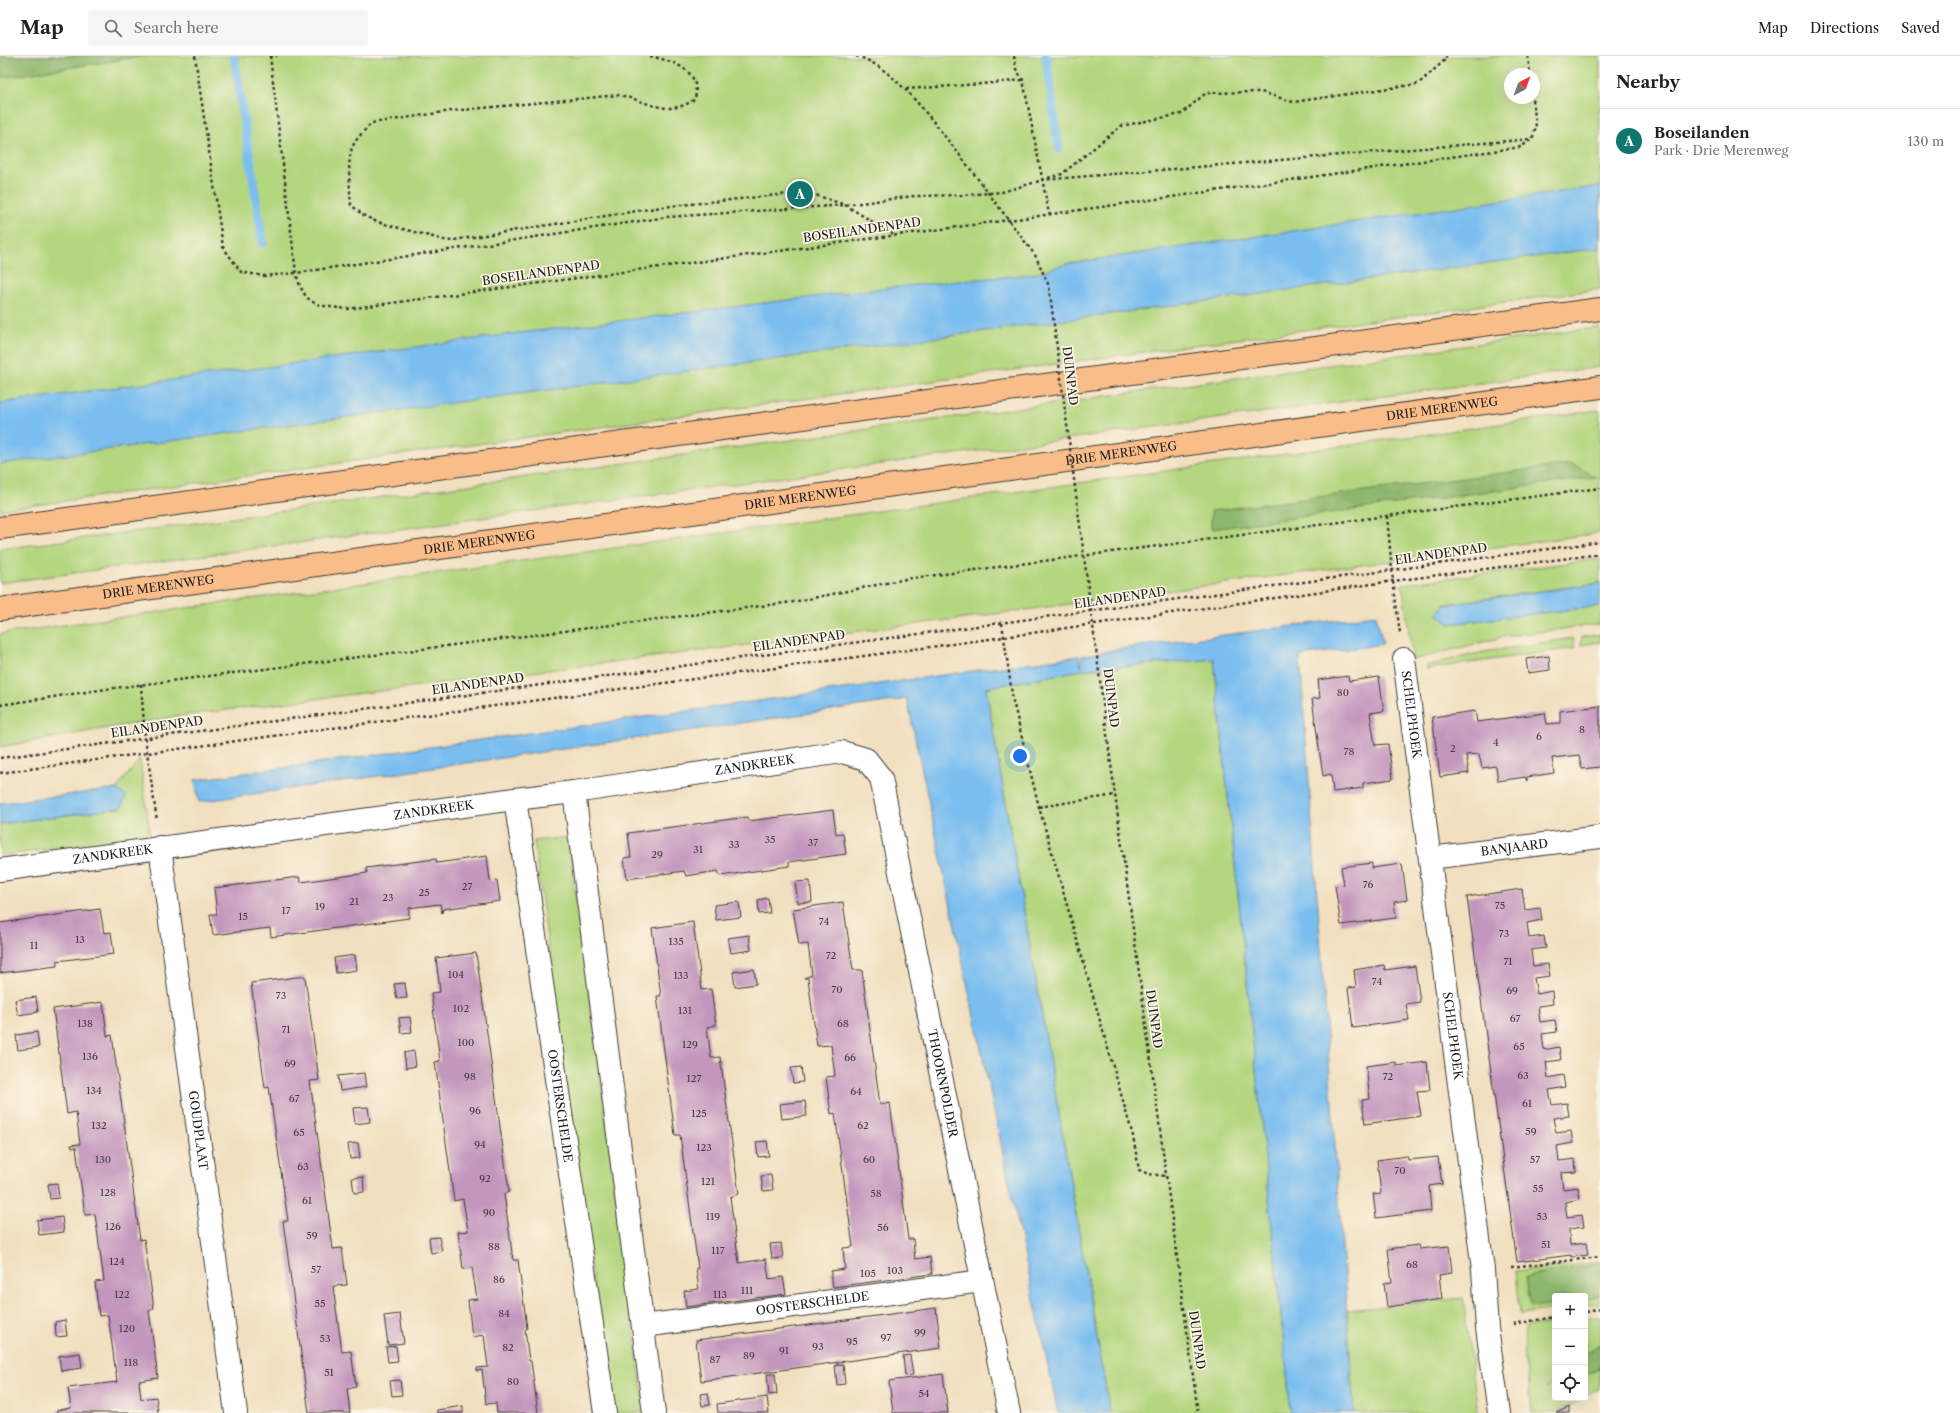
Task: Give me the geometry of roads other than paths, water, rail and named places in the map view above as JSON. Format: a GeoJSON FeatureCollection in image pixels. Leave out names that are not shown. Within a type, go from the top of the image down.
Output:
{"type":"FeatureCollection","features":[{"type":"Feature","properties":{"kind":"highway"},"geometry":{"type":"LineString","coordinates":[[0,528],[1600,309]]}},
{"type":"Feature","properties":{"kind":"highway","name":"DRIE MERENWEG"},"geometry":{"type":"LineString","coordinates":[[0,609],[1600,387]]}},
{"type":"Feature","properties":{"kind":"street","name":"SCHELPHOEK"},"geometry":{"type":"LineString","coordinates":[[1404,660],[1483,1270],[1487,1328],[1499,1413]]}},
{"type":"Feature","properties":{"kind":"street","name":"ZANDKREEK"},"geometry":{"type":"LineString","coordinates":[[0,870],[160,847],[574,792],[842,752],[866,759]]}},
{"type":"Feature","properties":{"kind":"street","name":"THOORNPOLDER"},"geometry":{"type":"LineString","coordinates":[[866,759],[881,778],[1009,1413]]}},
{"type":"Feature","properties":{"kind":"street"},"geometry":{"type":"LineString","coordinates":[[574,792],[654,1413]]}},
{"type":"Feature","properties":{"kind":"street","name":"OOSTERSCHELDE"},"geometry":{"type":"LineString","coordinates":[[515,799],[605,1413]]}},
{"type":"Feature","properties":{"kind":"street","name":"BANJAARD"},"geometry":{"type":"LineString","coordinates":[[1430,858],[1600,836]]}},
{"type":"Feature","properties":{"kind":"street","name":"GOUDPLAAT"},"geometry":{"type":"LineString","coordinates":[[160,847],[236,1413]]}},
{"type":"Feature","properties":{"kind":"street","name":"OOSTERSCHELDE"},"geometry":{"type":"LineString","coordinates":[[643,1326],[982,1281]]}},
{"type":"Feature","properties":{"kind":"water"},"geometry":{"type":"Polygon","coordinates":[[[1600,186],[1600,248],[0,464],[0,403],[519,333],[895,287],[1032,274],[1066,264],[1600,186]]]}},
{"type":"Feature","properties":{"kind":"water"},"geometry":{"type":"Polygon","coordinates":[[[1600,583],[1600,606],[1449,624],[1437,614],[1444,605],[1600,583]]]}},
{"type":"Feature","properties":{"kind":"water"},"geometry":{"type":"Polygon","coordinates":[[[1376,615],[1383,644],[1300,656],[1354,1413],[1291,1413],[1214,659],[1081,670],[986,688],[1110,1413],[1058,1413],[907,699],[199,802],[195,780],[1079,656],[1081,667],[1082,656],[1119,649],[1376,615]]]}},
{"type":"Feature","properties":{"kind":"water"},"geometry":{"type":"Polygon","coordinates":[[[116,789],[126,796],[121,808],[0,824],[0,803],[116,789]]]}},
{"type":"Feature","properties":{"kind":"waterway"},"geometry":{"type":"LineString","coordinates":[[234,56],[263,243]]}},
{"type":"Feature","properties":{"kind":"waterway"},"geometry":{"type":"LineString","coordinates":[[1046,56],[1059,149]]}},
{"type":"Feature","properties":{"kind":"place","name":"Boseilanden"},"geometry":{"type":"Point","coordinates":[800,194]}}]}
